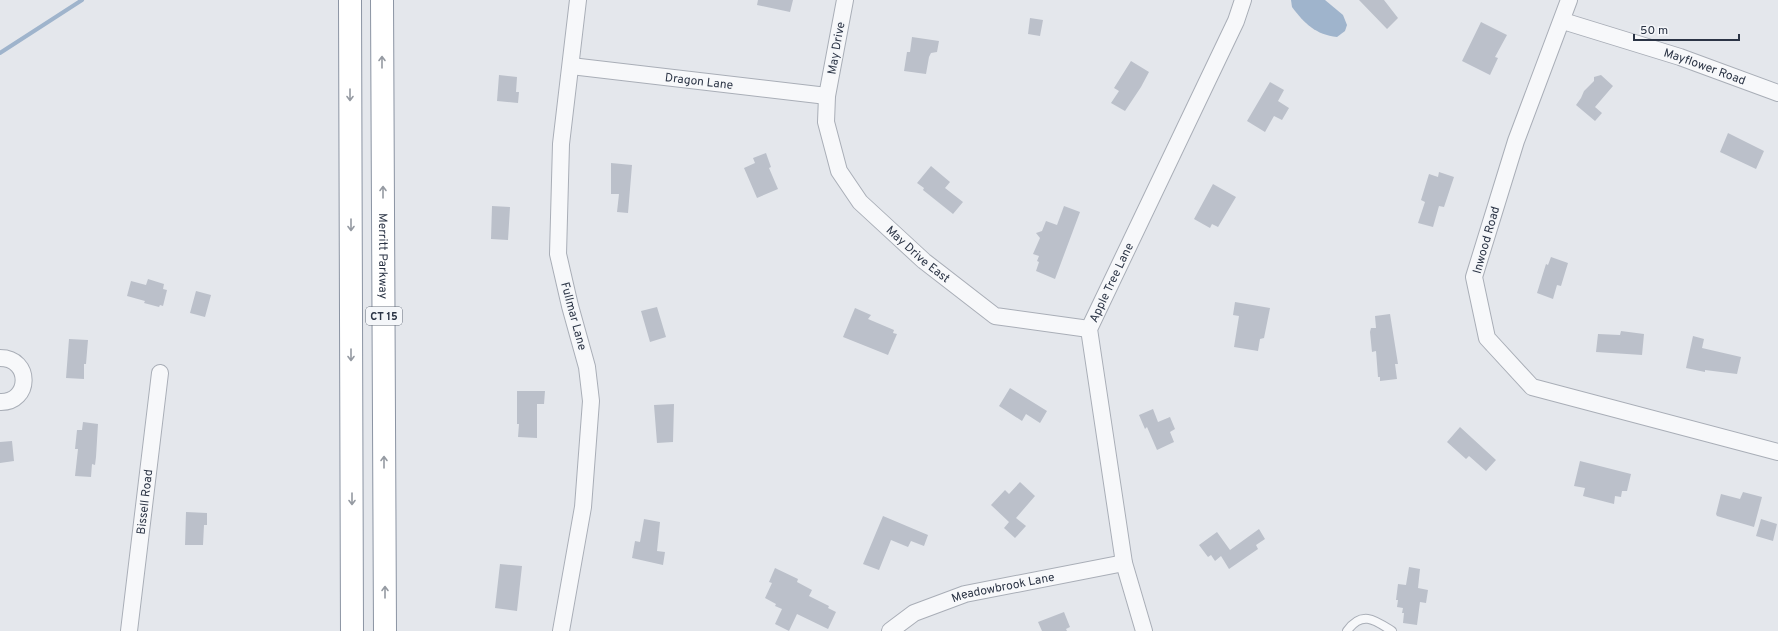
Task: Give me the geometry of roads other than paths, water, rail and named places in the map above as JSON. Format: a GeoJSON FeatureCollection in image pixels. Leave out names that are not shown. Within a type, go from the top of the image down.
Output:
{"type":"FeatureCollection","features":[{"type":"Feature","properties":{"kind":"highway","name":"CT 15"},"geometry":{"type":"LineString","coordinates":[[350,0],[352,631]]}},
{"type":"Feature","properties":{"kind":"highway","name":"Merritt Parkway"},"geometry":{"type":"LineString","coordinates":[[382,0],[385,631]]}},
{"type":"Feature","properties":{"kind":"street","name":"Fullmar Lane"},"geometry":{"type":"LineString","coordinates":[[561,631],[582,507],[591,401],[587,367],[570,306],[558,254],[561,144],[578,0]]}},
{"type":"Feature","properties":{"kind":"street","name":"May Drive"},"geometry":{"type":"LineString","coordinates":[[827,96],[845,0]]}},
{"type":"Feature","properties":{"kind":"street","name":"Apple Tree Lane"},"geometry":{"type":"LineString","coordinates":[[1144,631],[1124,563],[1089,329],[1236,21],[1243,0]]}},
{"type":"Feature","properties":{"kind":"street","name":"Inwood Road"},"geometry":{"type":"LineString","coordinates":[[1569,0],[1563,21],[1516,141],[1474,277],[1487,338],[1532,387],[1778,452]]}},
{"type":"Feature","properties":{"kind":"street","name":"Mayflower Road"},"geometry":{"type":"LineString","coordinates":[[1563,21],[1680,57],[1778,93]]}},
{"type":"Feature","properties":{"kind":"street","name":"Dragon Lane"},"geometry":{"type":"LineString","coordinates":[[571,66],[827,96]]}},
{"type":"Feature","properties":{"kind":"street","name":"May Drive East"},"geometry":{"type":"LineString","coordinates":[[827,96],[826,122],[839,171],[860,202],[924,261],[995,316],[1089,329]]}},
{"type":"Feature","properties":{"kind":"street"},"geometry":{"type":"LineString","coordinates":[[0,358],[16,363],[22,373],[24,381],[18,396],[11,400],[0,402]]}},
{"type":"Feature","properties":{"kind":"street","name":"Bissell Road"},"geometry":{"type":"LineString","coordinates":[[129,631],[160,373]]}},
{"type":"Feature","properties":{"kind":"street","name":"Meadowbrook Lane"},"geometry":{"type":"LineString","coordinates":[[890,631],[914,613],[965,594],[1124,563]]}},
{"type":"Feature","properties":{"kind":"lane"},"geometry":{"type":"LineString","coordinates":[[1347,631],[1352,624],[1369,619],[1377,621],[1392,631]]}},
{"type":"Feature","properties":{"kind":"water"},"geometry":{"type":"Polygon","coordinates":[[[1291,0],[1325,0],[1343,15],[1347,25],[1345,31],[1337,37],[1317,31],[1306,23],[1297,13],[1292,7],[1291,0]]]}},
{"type":"Feature","properties":{"kind":"waterway"},"geometry":{"type":"LineString","coordinates":[[0,53],[82,0]]}}]}
